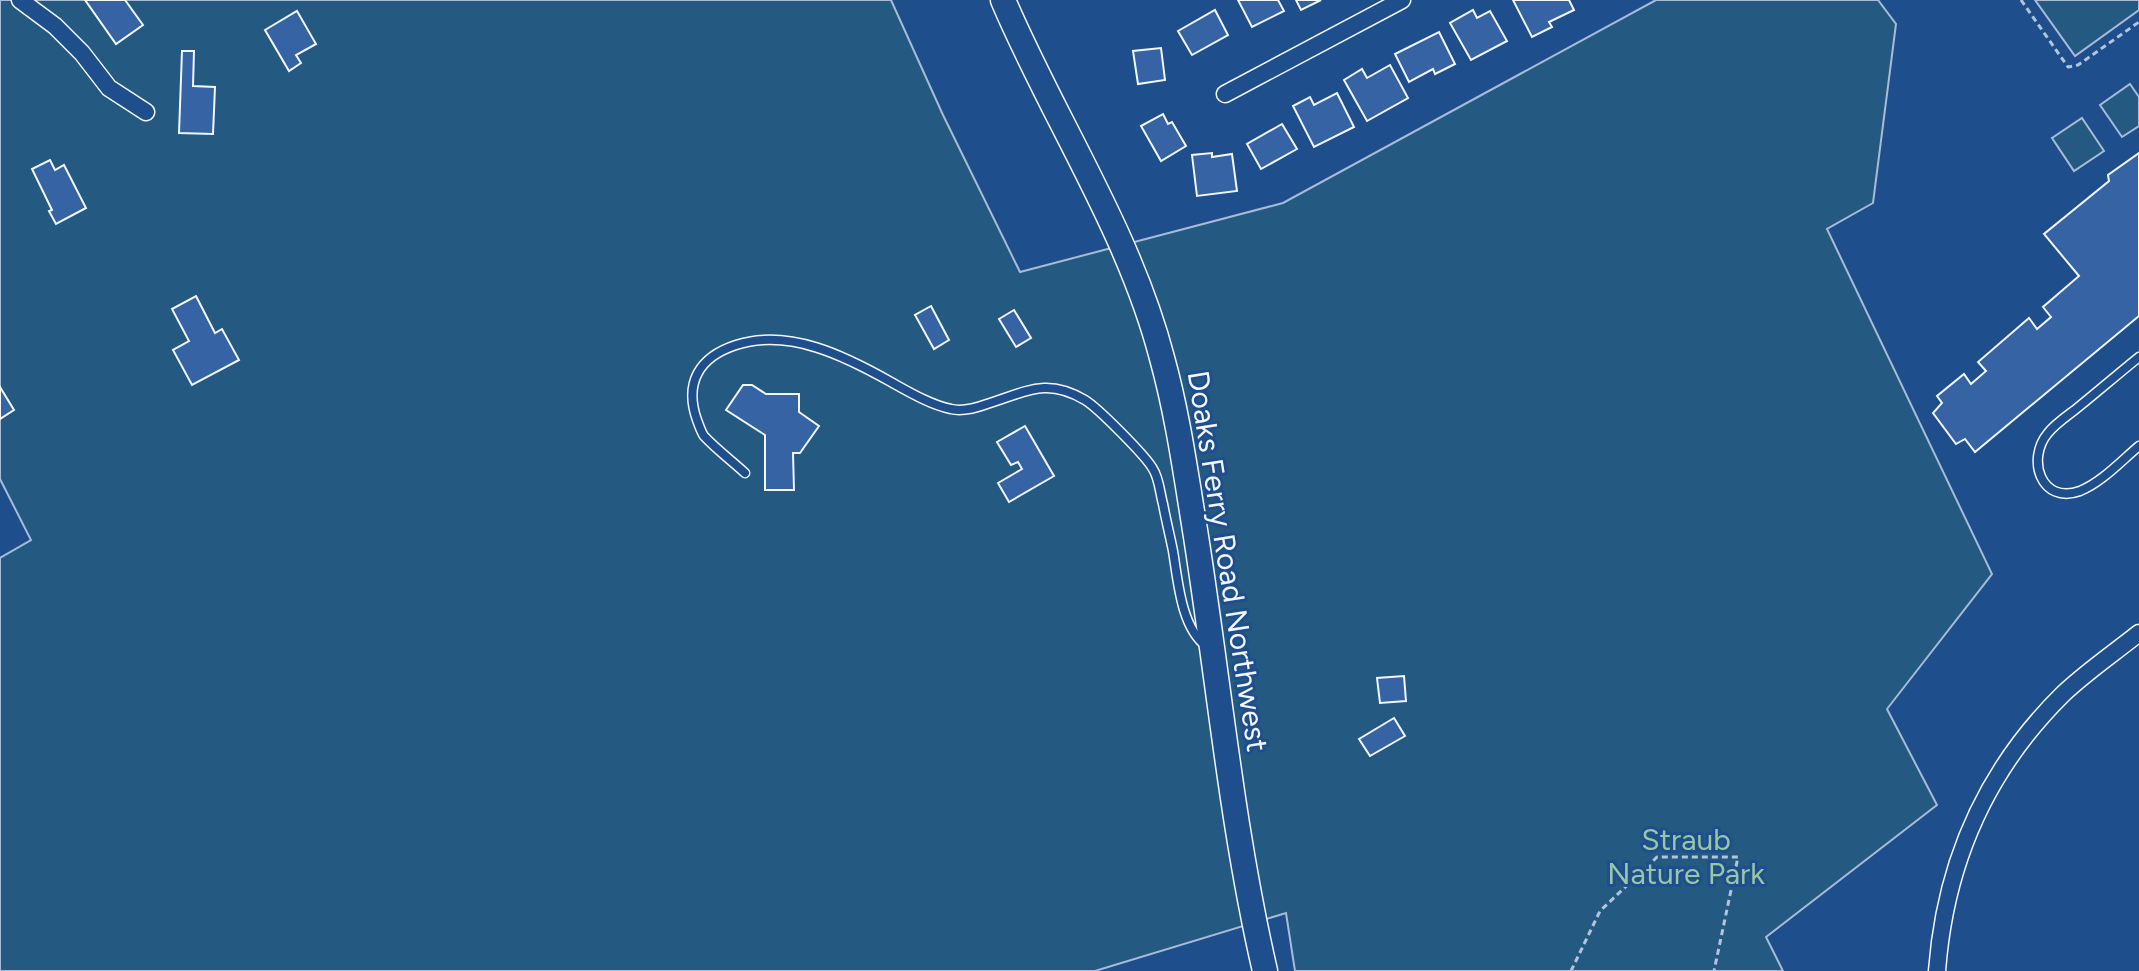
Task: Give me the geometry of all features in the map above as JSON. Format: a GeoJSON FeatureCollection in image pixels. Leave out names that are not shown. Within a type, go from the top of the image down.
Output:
{"type":"FeatureCollection","features":[{"type":"Feature","properties":{"kind":"main road","name":"Doaks Ferry Road Northwest"},"geometry":{"type":"LineString","coordinates":[[1003,0],[1121,242],[1142,292],[1162,358],[1181,439],[1236,823],[1265,971]]}},
{"type":"Feature","properties":{"kind":"street"},"geometry":{"type":"LineString","coordinates":[[20,0],[55,26],[82,53],[109,88],[146,112]]}},
{"type":"Feature","properties":{"kind":"street"},"geometry":{"type":"LineString","coordinates":[[1225,94],[1402,0]]}},
{"type":"Feature","properties":{"kind":"street"},"geometry":{"type":"LineString","coordinates":[[1937,971],[1940,934],[1949,890],[1961,852],[1993,783],[2017,746],[2066,692],[2139,633]]}},
{"type":"Feature","properties":{"kind":"lane"},"geometry":{"type":"LineString","coordinates":[[745,473],[702,434],[692,395],[699,368],[706,360],[738,344],[770,340],[815,347],[951,409],[978,407],[1045,387],[1068,391],[1088,401],[1154,470],[1173,551],[1177,587],[1197,640],[1213,651]]}},
{"type":"Feature","properties":{"kind":"lane"},"geometry":{"type":"LineString","coordinates":[[2139,357],[2048,432],[2039,450],[2037,466],[2050,489],[2063,494],[2078,491],[2095,482],[2139,446]]}},
{"type":"Feature","properties":{"kind":"path"},"geometry":{"type":"LineString","coordinates":[[2021,0],[2068,67],[2078,65],[2139,22]]}},
{"type":"Feature","properties":{"kind":"path"},"geometry":{"type":"LineString","coordinates":[[1571,971],[1600,911],[1657,857],[1738,857],[1714,971]]}},
{"type":"Feature","properties":{"kind":"green space","name":"Straub Nature Park"},"geometry":{"type":"Polygon","coordinates":[[[0,0],[891,0],[1020,272],[1283,203],[1656,0],[1878,0],[1896,24],[1873,203],[1827,229],[1992,574],[1887,709],[1937,805],[1766,937],[1783,971],[1295,971],[1286,913],[1095,971],[0,971],[0,558],[31,540],[0,479],[0,0]]]}},
{"type":"Feature","properties":{"kind":"green space"},"geometry":{"type":"Polygon","coordinates":[[[2035,0],[2139,0],[2139,10],[2075,56],[2035,0]]]}},
{"type":"Feature","properties":{"kind":"green space"},"geometry":{"type":"Polygon","coordinates":[[[2130,84],[2139,97],[2139,126],[2122,137],[2100,105],[2130,84]]]}},
{"type":"Feature","properties":{"kind":"green space"},"geometry":{"type":"Polygon","coordinates":[[[2082,118],[2104,151],[2074,171],[2052,138],[2082,118]]]}},
{"type":"Feature","properties":{"kind":"building"},"geometry":{"type":"Polygon","coordinates":[[[85,0],[125,0],[143,25],[116,44],[85,0]]]}},
{"type":"Feature","properties":{"kind":"building"},"geometry":{"type":"Polygon","coordinates":[[[1238,0],[1278,0],[1284,11],[1252,27],[1238,0]]]}},
{"type":"Feature","properties":{"kind":"building"},"geometry":{"type":"Polygon","coordinates":[[[1296,0],[1321,0],[1301,10],[1296,0]]]}},
{"type":"Feature","properties":{"kind":"building"},"geometry":{"type":"Polygon","coordinates":[[[1513,0],[1569,0],[1574,10],[1549,22],[1552,27],[1532,37],[1513,0]]]}},
{"type":"Feature","properties":{"kind":"building"},"geometry":{"type":"Polygon","coordinates":[[[1215,10],[1228,35],[1192,55],[1178,31],[1215,10]]]}},
{"type":"Feature","properties":{"kind":"building"},"geometry":{"type":"Polygon","coordinates":[[[1473,10],[1477,18],[1490,11],[1507,41],[1471,60],[1450,23],[1473,10]]]}},
{"type":"Feature","properties":{"kind":"building"},"geometry":{"type":"Polygon","coordinates":[[[297,11],[316,44],[296,55],[301,63],[289,71],[265,30],[297,11]]]}},
{"type":"Feature","properties":{"kind":"building"},"geometry":{"type":"Polygon","coordinates":[[[1439,32],[1455,64],[1435,74],[1433,69],[1409,82],[1395,54],[1439,32]]]}},
{"type":"Feature","properties":{"kind":"building"},"geometry":{"type":"Polygon","coordinates":[[[1161,48],[1165,80],[1138,84],[1133,51],[1161,48]]]}},
{"type":"Feature","properties":{"kind":"building"},"geometry":{"type":"Polygon","coordinates":[[[182,51],[194,51],[193,86],[215,87],[213,134],[179,133],[182,51]]]}},
{"type":"Feature","properties":{"kind":"building"},"geometry":{"type":"Polygon","coordinates":[[[1390,65],[1408,98],[1367,121],[1344,80],[1362,69],[1367,78],[1390,65]]]}},
{"type":"Feature","properties":{"kind":"building"},"geometry":{"type":"Polygon","coordinates":[[[1337,93],[1354,127],[1314,147],[1293,106],[1310,97],[1314,105],[1337,93]]]}},
{"type":"Feature","properties":{"kind":"building"},"geometry":{"type":"Polygon","coordinates":[[[1163,114],[1168,124],[1172,122],[1186,146],[1161,161],[1141,126],[1163,114]]]}},
{"type":"Feature","properties":{"kind":"building"},"geometry":{"type":"Polygon","coordinates":[[[1282,124],[1297,149],[1261,169],[1247,144],[1282,124]]]}},
{"type":"Feature","properties":{"kind":"building"},"geometry":{"type":"Polygon","coordinates":[[[1212,153],[1212,157],[1232,154],[1237,191],[1197,196],[1192,155],[1212,153]]]}},
{"type":"Feature","properties":{"kind":"building"},"geometry":{"type":"Polygon","coordinates":[[[2139,153],[2139,316],[1975,452],[1965,439],[1956,444],[1933,413],[1942,403],[1937,396],[1964,374],[1971,384],[1986,371],[1978,362],[2029,318],[2037,329],[2051,317],[2043,307],[2079,276],[2044,234],[2109,181],[2108,175],[2139,153]]]}},
{"type":"Feature","properties":{"kind":"building"},"geometry":{"type":"Polygon","coordinates":[[[50,160],[55,170],[64,165],[86,208],[56,224],[32,169],[50,160]]]}},
{"type":"Feature","properties":{"kind":"building"},"geometry":{"type":"Polygon","coordinates":[[[196,296],[215,333],[222,329],[239,360],[192,385],[173,350],[189,341],[172,309],[196,296]]]}},
{"type":"Feature","properties":{"kind":"building"},"geometry":{"type":"Polygon","coordinates":[[[931,306],[949,340],[934,349],[915,315],[931,306]]]}},
{"type":"Feature","properties":{"kind":"building"},"geometry":{"type":"Polygon","coordinates":[[[1014,310],[1031,338],[1016,347],[999,319],[1014,310]]]}},
{"type":"Feature","properties":{"kind":"building"},"geometry":{"type":"Polygon","coordinates":[[[743,385],[752,385],[766,394],[799,394],[799,412],[819,426],[800,453],[793,453],[794,490],[765,490],[765,435],[726,410],[743,385]]]}},
{"type":"Feature","properties":{"kind":"building"},"geometry":{"type":"Polygon","coordinates":[[[0,387],[14,410],[0,419],[0,387]]]}},
{"type":"Feature","properties":{"kind":"building"},"geometry":{"type":"Polygon","coordinates":[[[1025,426],[1054,476],[1009,502],[998,483],[1022,469],[1018,462],[1011,465],[997,442],[1025,426]]]}},
{"type":"Feature","properties":{"kind":"building"},"geometry":{"type":"Polygon","coordinates":[[[1404,676],[1406,701],[1380,703],[1377,678],[1404,676]]]}},
{"type":"Feature","properties":{"kind":"building"},"geometry":{"type":"Polygon","coordinates":[[[1394,718],[1405,736],[1370,756],[1359,739],[1394,718]]]}}]}
